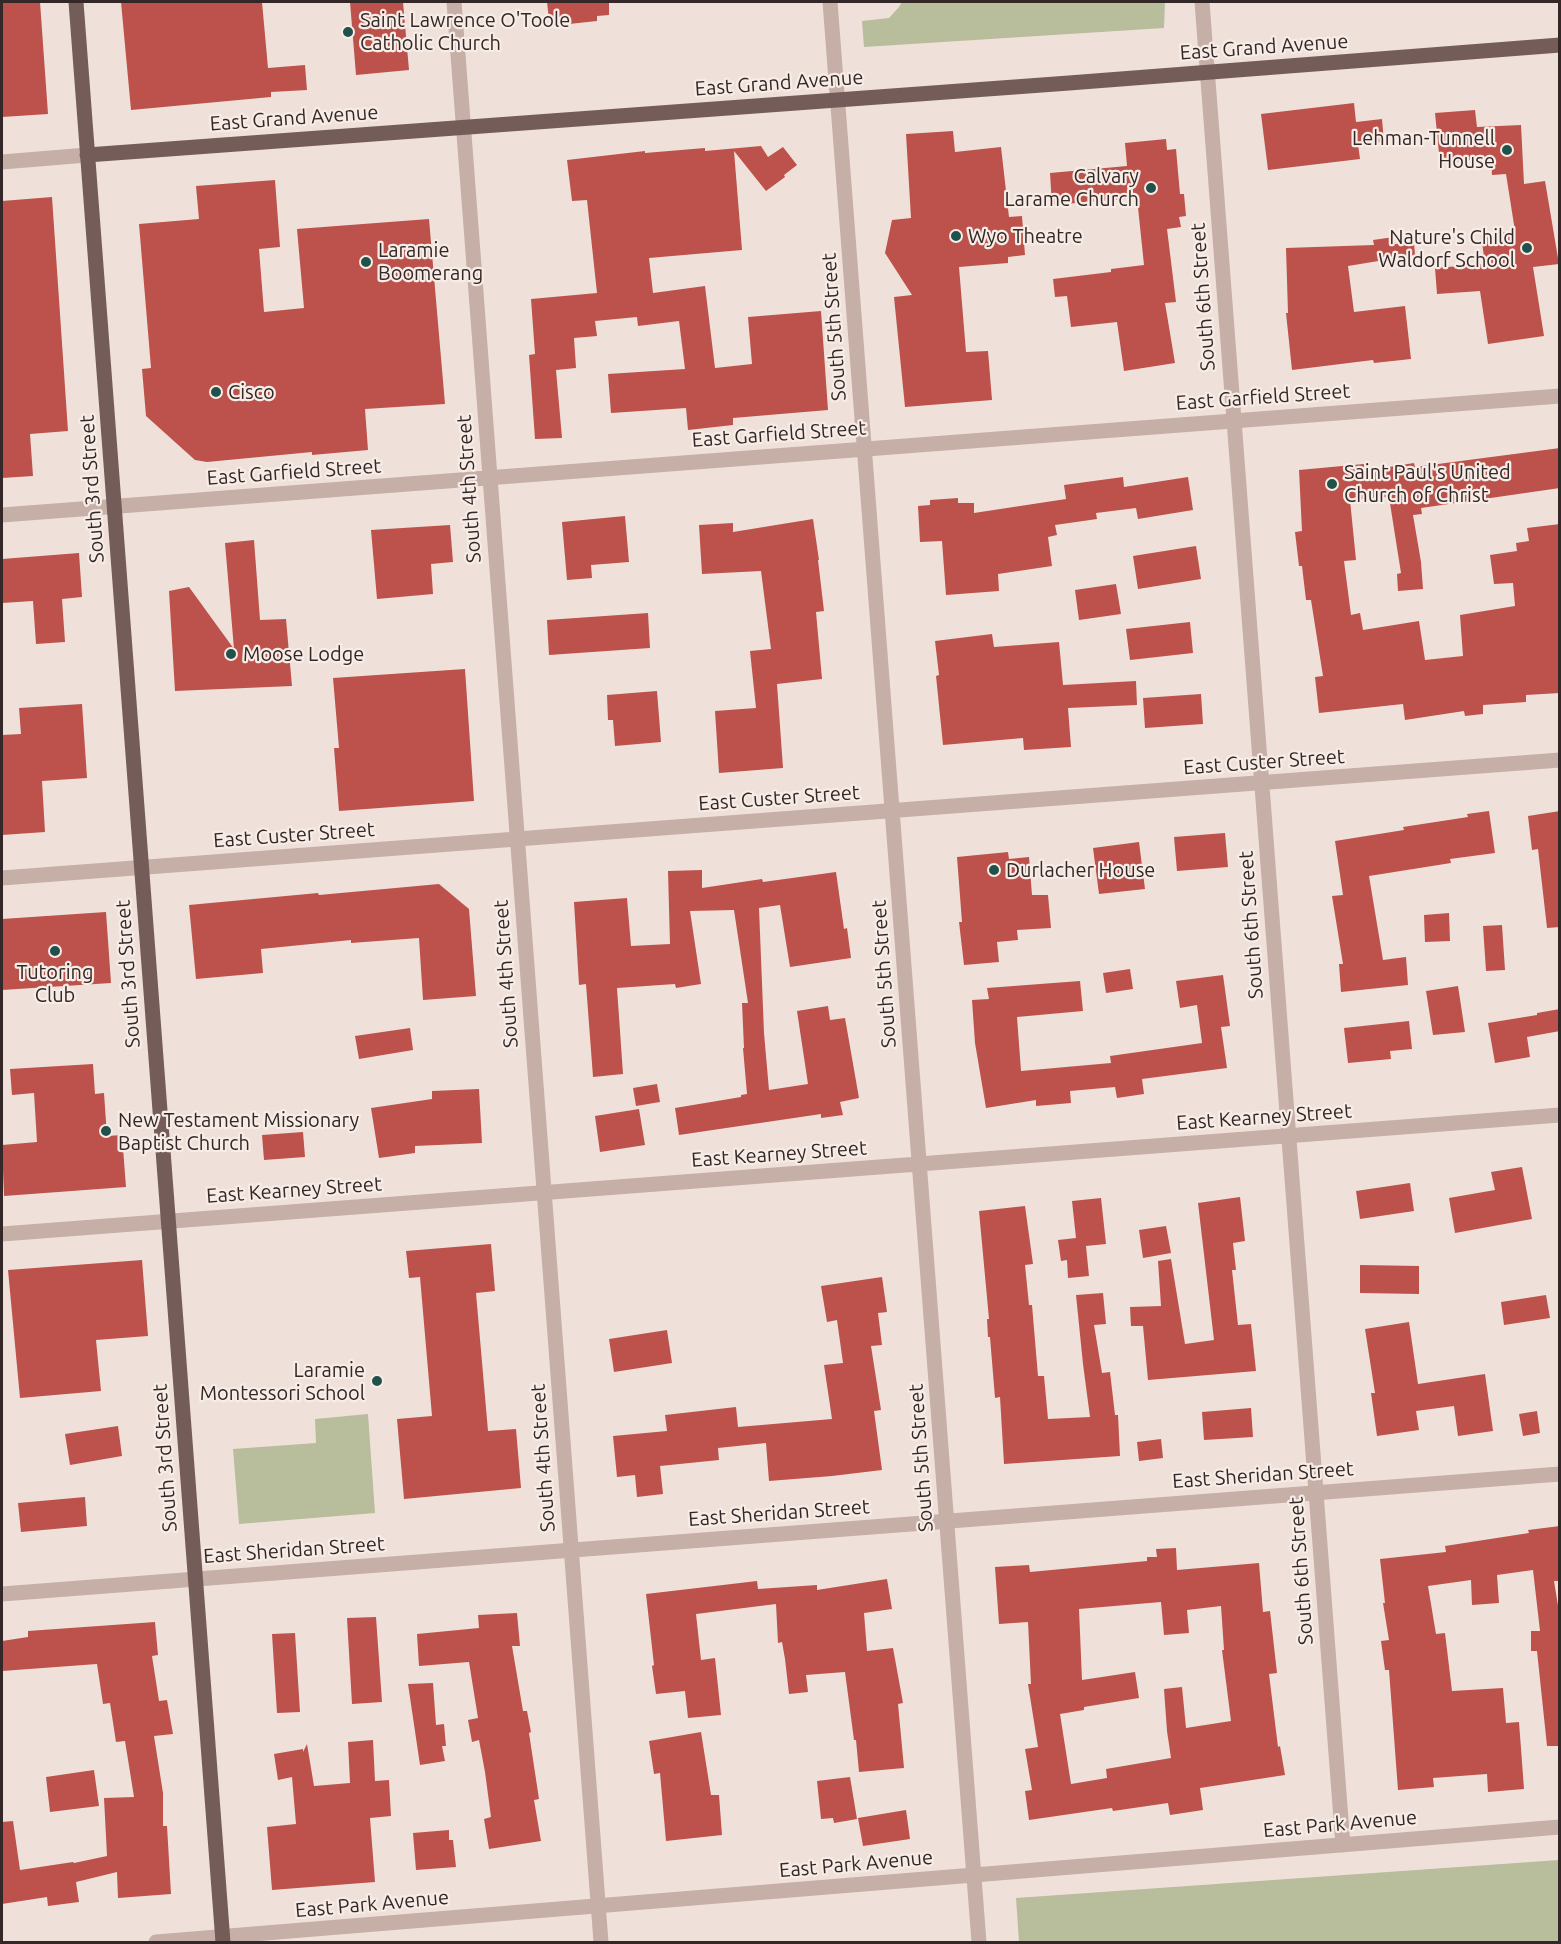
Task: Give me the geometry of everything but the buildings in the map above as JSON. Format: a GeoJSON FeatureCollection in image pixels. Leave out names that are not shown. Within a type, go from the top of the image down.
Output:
{"type":"FeatureCollection","features":[{"type":"Feature","properties":{"kind":"main road","name":"South 3rd Street"},"geometry":{"type":"LineString","coordinates":[[76,2],[222,1940]]}},
{"type":"Feature","properties":{"kind":"main road","name":"East Grand Avenue"},"geometry":{"type":"LineString","coordinates":[[87,155],[1560,45]]}},
{"type":"Feature","properties":{"kind":"street","name":"South 4th Street"},"geometry":{"type":"LineString","coordinates":[[453,2],[601,1942]]}},
{"type":"Feature","properties":{"kind":"street","name":"South 5th Street"},"geometry":{"type":"LineString","coordinates":[[830,2],[979,1942]]}},
{"type":"Feature","properties":{"kind":"street","name":"South 6th Street"},"geometry":{"type":"LineString","coordinates":[[1202,2],[1343,1845]]}},
{"type":"Feature","properties":{"kind":"street","name":"East Grand Avenue"},"geometry":{"type":"LineString","coordinates":[[2,162],[87,155]]}},
{"type":"Feature","properties":{"kind":"street","name":"East Garfield Street"},"geometry":{"type":"LineString","coordinates":[[2,515],[1560,396]]}},
{"type":"Feature","properties":{"kind":"street","name":"East Custer Street"},"geometry":{"type":"LineString","coordinates":[[2,878],[1560,760]]}},
{"type":"Feature","properties":{"kind":"street","name":"East Kearney Street"},"geometry":{"type":"LineString","coordinates":[[2,1234],[1560,1115]]}},
{"type":"Feature","properties":{"kind":"street","name":"East Sheridan Street"},"geometry":{"type":"LineString","coordinates":[[2,1594],[1560,1474]]}},
{"type":"Feature","properties":{"kind":"street","name":"East Park Avenue"},"geometry":{"type":"LineString","coordinates":[[156,1942],[222,1940],[598,1906],[1560,1827]]}},
{"type":"Feature","properties":{"kind":"green space"},"geometry":{"type":"Polygon","coordinates":[[[902,2],[1165,2],[1164,28],[864,47],[862,21],[889,18],[902,2]]]}},
{"type":"Feature","properties":{"kind":"green space"},"geometry":{"type":"Polygon","coordinates":[[[368,1414],[375,1513],[239,1524],[233,1449],[316,1443],[315,1419],[368,1414]]]}},
{"type":"Feature","properties":{"kind":"green space"},"geometry":{"type":"Polygon","coordinates":[[[1559,1860],[1559,1942],[1019,1942],[1016,1898],[1559,1860]]]}},
{"type":"Feature","properties":{"kind":"place","name":"Saint Lawrence O'Toole Catholic Church"},"geometry":{"type":"Point","coordinates":[348,32]}},
{"type":"Feature","properties":{"kind":"place","name":"Lehman-Tunnell House"},"geometry":{"type":"Point","coordinates":[1507,150]}},
{"type":"Feature","properties":{"kind":"place","name":"Calvary Larame Church"},"geometry":{"type":"Point","coordinates":[1151,188]}},
{"type":"Feature","properties":{"kind":"place","name":"Wyo Theatre"},"geometry":{"type":"Point","coordinates":[956,236]}},
{"type":"Feature","properties":{"kind":"place","name":"Nature's Child Waldorf School"},"geometry":{"type":"Point","coordinates":[1527,248]}},
{"type":"Feature","properties":{"kind":"place","name":"Laramie Boomerang"},"geometry":{"type":"Point","coordinates":[366,262]}},
{"type":"Feature","properties":{"kind":"place","name":"Cisco"},"geometry":{"type":"Point","coordinates":[216,392]}},
{"type":"Feature","properties":{"kind":"place","name":"Saint Paul's United Church of Christ"},"geometry":{"type":"Point","coordinates":[1332,484]}},
{"type":"Feature","properties":{"kind":"place","name":"Moose Lodge"},"geometry":{"type":"Point","coordinates":[231,654]}},
{"type":"Feature","properties":{"kind":"place","name":"Durlacher House"},"geometry":{"type":"Point","coordinates":[994,870]}},
{"type":"Feature","properties":{"kind":"place","name":"Tutoring Club"},"geometry":{"type":"Point","coordinates":[55,951]}},
{"type":"Feature","properties":{"kind":"place","name":"New Testament Missionary Baptist Church"},"geometry":{"type":"Point","coordinates":[106,1131]}},
{"type":"Feature","properties":{"kind":"place","name":"Laramie Montessori School"},"geometry":{"type":"Point","coordinates":[377,1381]}}]}
